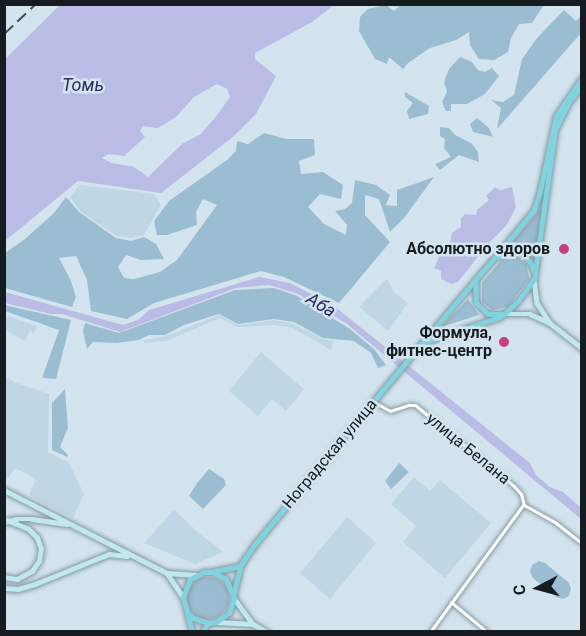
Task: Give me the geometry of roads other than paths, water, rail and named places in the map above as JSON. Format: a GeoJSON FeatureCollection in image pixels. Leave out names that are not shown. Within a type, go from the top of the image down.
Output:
{"type":"FeatureCollection","features":[{"type":"Feature","properties":{"kind":"main road"},"geometry":{"type":"LineString","coordinates":[[550,322],[530,314],[488,314],[476,303],[475,280],[534,210],[556,116],[582,78]]}},
{"type":"Feature","properties":{"kind":"main road"},"geometry":{"type":"LineString","coordinates":[[422,343],[504,314],[519,300],[534,277],[539,259],[555,130],[568,103],[582,85]]}},
{"type":"Feature","properties":{"kind":"main road"},"geometry":{"type":"LineString","coordinates":[[494,258],[509,251],[522,254],[530,262],[537,303],[550,322],[582,348]]}},
{"type":"Feature","properties":{"kind":"main road","name":"Ноградская улица"},"geometry":{"type":"LineString","coordinates":[[240,566],[475,280]]}},
{"type":"Feature","properties":{"kind":"main road"},"geometry":{"type":"LineString","coordinates":[[4,490],[59,516],[67,524]]}},
{"type":"Feature","properties":{"kind":"main road"},"geometry":{"type":"LineString","coordinates":[[6,522],[32,519],[67,524],[167,573],[196,575],[240,566],[229,613],[216,622]]}},
{"type":"Feature","properties":{"kind":"main road"},"geometry":{"type":"LineString","coordinates":[[4,577],[24,577],[32,571],[39,561],[41,549],[37,538],[28,529],[6,522]]}},
{"type":"Feature","properties":{"kind":"main road"},"geometry":{"type":"LineString","coordinates":[[4,588],[18,589],[35,584],[109,554],[131,556]]}},
{"type":"Feature","properties":{"kind":"main road"},"geometry":{"type":"LineString","coordinates":[[212,572],[226,579],[234,596],[253,624],[267,632]]}},
{"type":"Feature","properties":{"kind":"main road"},"geometry":{"type":"LineString","coordinates":[[167,573],[183,597],[192,632]]}},
{"type":"Feature","properties":{"kind":"main road"},"geometry":{"type":"LineString","coordinates":[[183,597],[186,584],[196,575]]}},
{"type":"Feature","properties":{"kind":"main road"},"geometry":{"type":"LineString","coordinates":[[187,612],[200,622],[253,624]]}},
{"type":"Feature","properties":{"kind":"main road"},"geometry":{"type":"LineString","coordinates":[[202,632],[208,623]]}},
{"type":"Feature","properties":{"kind":"street","name":"улица Белана"},"geometry":{"type":"LineString","coordinates":[[374,402],[390,411],[415,405],[514,486],[521,494],[524,505],[556,523],[582,543]]}},
{"type":"Feature","properties":{"kind":"street"},"geometry":{"type":"LineString","coordinates":[[430,632],[524,505]]}},
{"type":"Feature","properties":{"kind":"street"},"geometry":{"type":"LineString","coordinates":[[451,603],[487,632]]}},
{"type":"Feature","properties":{"kind":"water","name":"Томь"},"geometry":{"type":"Polygon","coordinates":[[[60,4],[334,5],[312,22],[255,53],[255,59],[276,76],[256,114],[234,136],[161,193],[78,181],[5,241],[5,59],[60,4]],[[217,84],[194,97],[176,117],[158,128],[143,126],[140,131],[145,137],[124,156],[109,154],[102,158],[112,163],[134,167],[148,177],[182,144],[201,134],[230,97],[227,89],[217,84]]]}},
{"type":"Feature","properties":{"kind":"water"},"geometry":{"type":"Polygon","coordinates":[[[495,187],[500,190],[512,187],[516,207],[506,226],[489,243],[490,248],[486,247],[458,282],[451,284],[441,279],[441,271],[434,268],[440,255],[450,243],[452,233],[461,227],[461,218],[465,214],[476,215],[477,210],[489,200],[486,196],[495,187]]]}},
{"type":"Feature","properties":{"kind":"water","name":"Аба"},"geometry":{"type":"Polygon","coordinates":[[[259,277],[290,283],[334,306],[530,463],[536,475],[550,487],[563,492],[581,508],[581,519],[347,324],[298,294],[269,285],[236,288],[120,332],[62,314],[51,314],[5,303],[5,292],[123,325],[138,320],[149,310],[259,277]]]}},
{"type":"Feature","properties":{"kind":"railway"},"geometry":{"type":"LineString","coordinates":[[4,34],[36,4]]}},
{"type":"Feature","properties":{"kind":"place","name":"Абсолютно здоров"},"geometry":{"type":"Point","coordinates":[564,249]}},
{"type":"Feature","properties":{"kind":"place","name":"Формула, фитнес-центр"},"geometry":{"type":"Point","coordinates":[504,342]}}]}
